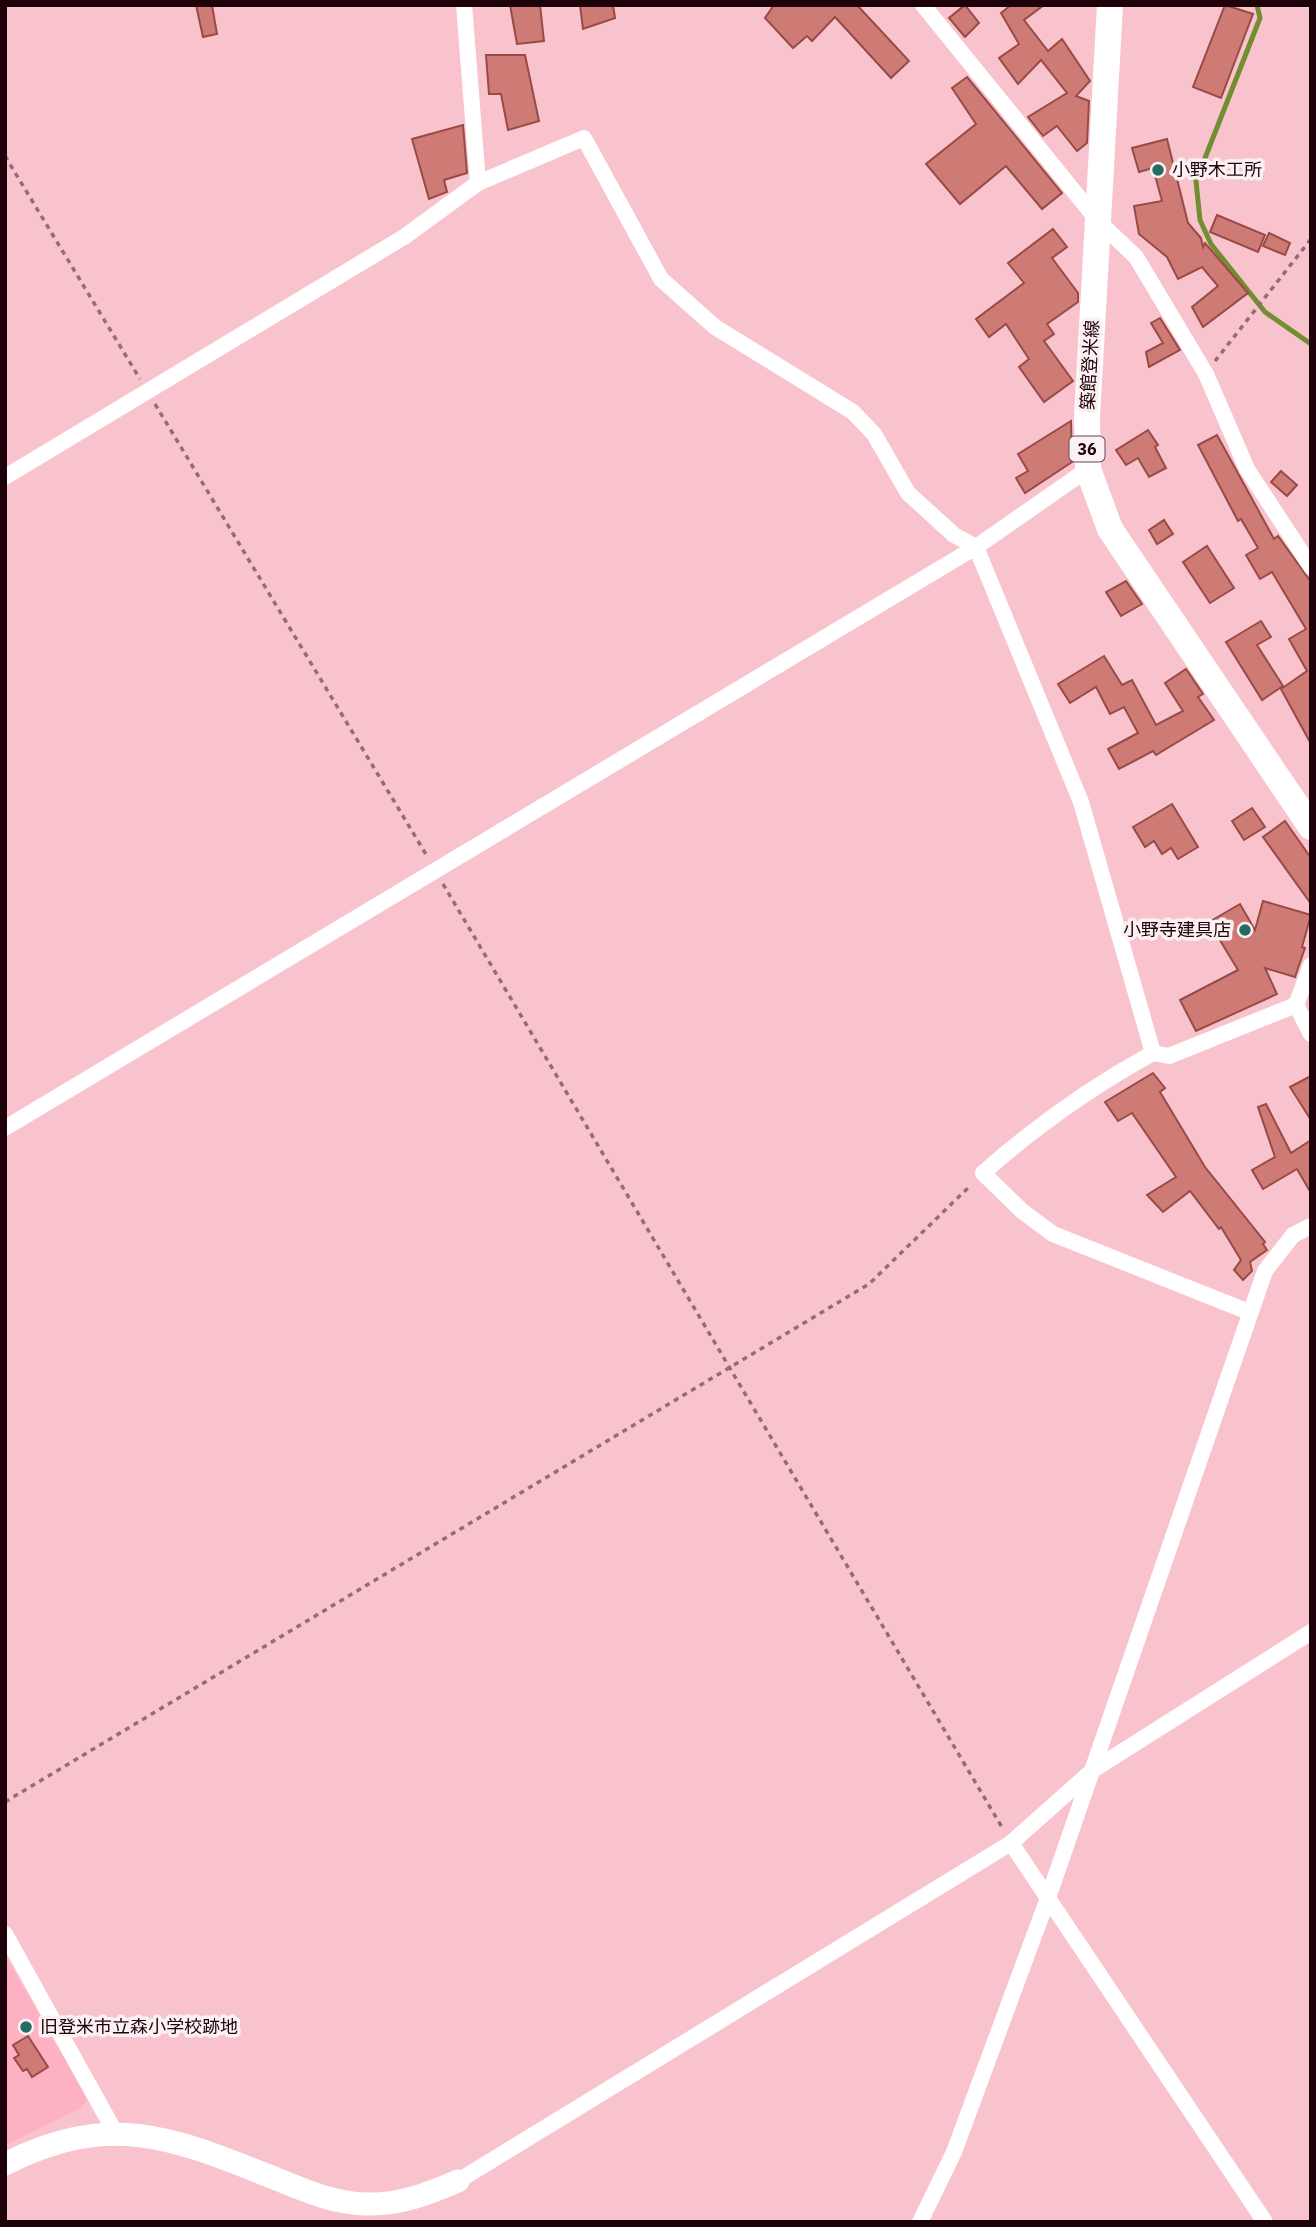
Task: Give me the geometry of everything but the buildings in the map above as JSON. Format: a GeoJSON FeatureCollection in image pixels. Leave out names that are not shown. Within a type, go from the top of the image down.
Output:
{"type":"FeatureCollection","features":[{"type":"Feature","properties":{"kind":"main road","name":"築館登米線"},"geometry":{"type":"LineString","coordinates":[[1110,5],[1087,417],[1088,469],[1100,509],[1122,549],[1311,827]]}},
{"type":"Feature","properties":{"kind":"street"},"geometry":{"type":"LineString","coordinates":[[464,5],[478,183]]}},
{"type":"Feature","properties":{"kind":"street"},"geometry":{"type":"LineString","coordinates":[[923,5],[1098,221],[1136,257],[1206,374],[1247,469],[1311,567]]}},
{"type":"Feature","properties":{"kind":"street"},"geometry":{"type":"LineString","coordinates":[[5,477],[404,237],[478,183],[584,138],[661,279],[715,327],[853,412],[874,434],[908,493],[926,512],[975,547],[1081,802],[1153,1053]]}},
{"type":"Feature","properties":{"kind":"street"},"geometry":{"type":"LineString","coordinates":[[5,1128],[975,547],[1088,469]]}},
{"type":"Feature","properties":{"kind":"street"},"geometry":{"type":"LineString","coordinates":[[1249,1312],[1053,1234],[1022,1211],[983,1173],[1022,1138],[1094,1086],[1153,1053],[1169,1056],[1296,1005],[1311,965]]}},
{"type":"Feature","properties":{"kind":"street"},"geometry":{"type":"LineString","coordinates":[[1296,1005],[1311,1034]]}},
{"type":"Feature","properties":{"kind":"street"},"geometry":{"type":"LineString","coordinates":[[926,2220],[1048,1898],[1249,1312],[1265,1271],[1279,1251],[1293,1235],[1311,1226]]}},
{"type":"Feature","properties":{"kind":"street"},"geometry":{"type":"LineString","coordinates":[[5,2164],[64,2140],[115,2132],[204,2148],[320,2197],[343,2202],[389,2203],[410,2200],[458,2181],[1011,1843],[1093,1770],[1311,1632]]}},
{"type":"Feature","properties":{"kind":"street"},"geometry":{"type":"LineString","coordinates":[[1011,1843],[1265,2222]]}},
{"type":"Feature","properties":{"kind":"street"},"geometry":{"type":"LineString","coordinates":[[5,1934],[115,2132]]}},
{"type":"Feature","properties":{"kind":"path"},"geometry":{"type":"LineString","coordinates":[[5,156],[436,871],[1011,1843]]}},
{"type":"Feature","properties":{"kind":"path"},"geometry":{"type":"LineString","coordinates":[[1206,374],[1311,239]]}},
{"type":"Feature","properties":{"kind":"path"},"geometry":{"type":"LineString","coordinates":[[5,1802],[869,1284],[983,1173]]}},
{"type":"Feature","properties":{"kind":"shaded area","name":"旧登米市立森小学校跡地"},"geometry":{"type":"Polygon","coordinates":[[[5,1955],[87,2099],[82,2108],[5,2145],[5,1955]]]}},
{"type":"Feature","properties":{"kind":"waterway"},"geometry":{"type":"LineString","coordinates":[[1257,5],[1260,18],[1196,181],[1200,220],[1211,244],[1265,312],[1311,344]]}},
{"type":"Feature","properties":{"kind":"place","name":"小野木工所"},"geometry":{"type":"Point","coordinates":[1158,170]}},
{"type":"Feature","properties":{"kind":"place","name":"小野寺建具店"},"geometry":{"type":"Point","coordinates":[1245,930]}},
{"type":"Feature","properties":{"kind":"place","name":"旧登米市立森小学校跡地"},"geometry":{"type":"Point","coordinates":[26,2027]}}]}
